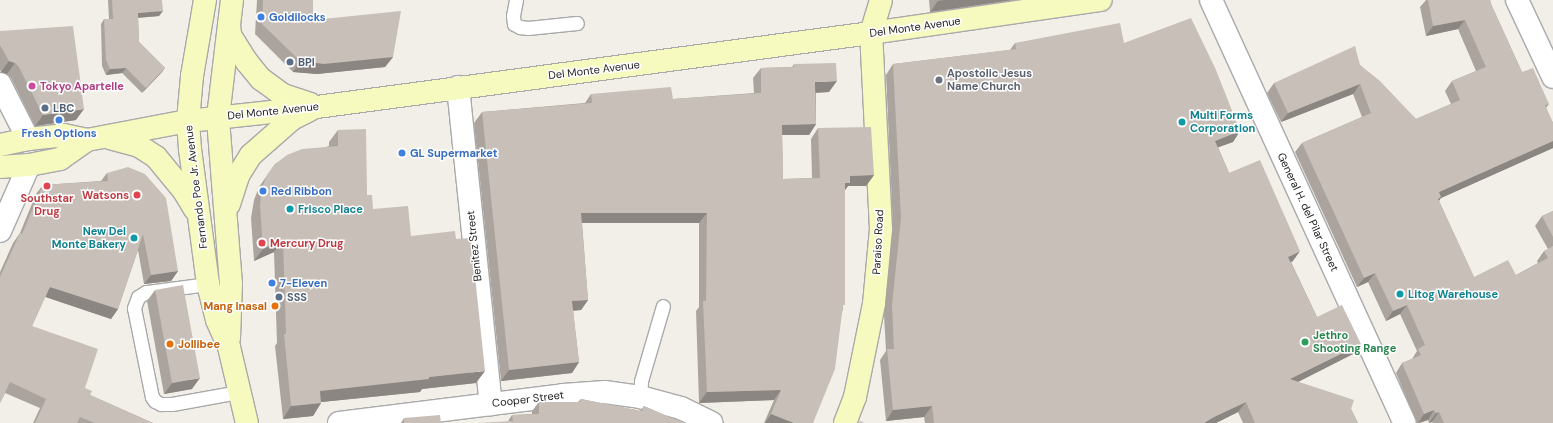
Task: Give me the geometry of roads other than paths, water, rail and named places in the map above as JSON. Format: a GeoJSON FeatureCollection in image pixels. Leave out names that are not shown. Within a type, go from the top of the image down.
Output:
{"type":"FeatureCollection","features":[{"type":"Feature","properties":{"kind":"main road","name":"Fernando Poe Jr. Avenue"},"geometry":{"type":"LineString","coordinates":[[205,0],[192,76],[188,121],[208,284],[217,320],[229,347],[239,392],[248,423]]}},
{"type":"Feature","properties":{"kind":"main road","name":"Fernando Poe Jr. Avenue"},"geometry":{"type":"LineString","coordinates":[[229,347],[231,284],[218,117],[232,0]]}},
{"type":"Feature","properties":{"kind":"main road","name":"Paraiso Road"},"geometry":{"type":"LineString","coordinates":[[845,423],[855,397],[874,304],[881,229],[871,33],[881,0]]}},
{"type":"Feature","properties":{"kind":"main road","name":"Del Monte Avenue"},"geometry":{"type":"LineString","coordinates":[[0,145],[28,138],[64,135],[87,140],[188,121],[317,107],[871,33],[1102,0]]}},
{"type":"Feature","properties":{"kind":"main road"},"geometry":{"type":"LineString","coordinates":[[229,22],[230,35],[247,62],[261,79],[283,95],[317,107]]}},
{"type":"Feature","properties":{"kind":"main road"},"geometry":{"type":"LineString","coordinates":[[226,218],[235,182],[251,155],[292,119],[317,107]]}},
{"type":"Feature","properties":{"kind":"main road"},"geometry":{"type":"LineString","coordinates":[[87,140],[107,138],[118,139],[156,157],[184,191],[199,216]]}},
{"type":"Feature","properties":{"kind":"main road","name":"Del Monte Avenue"},"geometry":{"type":"LineString","coordinates":[[0,167],[29,165],[60,159],[87,140]]}},
{"type":"Feature","properties":{"kind":"street","name":"General H. del Pilar Street"},"geometry":{"type":"LineString","coordinates":[[1211,0],[1405,423]]}},
{"type":"Feature","properties":{"kind":"street"},"geometry":{"type":"LineString","coordinates":[[1517,0],[1553,77]]}},
{"type":"Feature","properties":{"kind":"street"},"geometry":{"type":"LineString","coordinates":[[0,84],[28,138]]}},
{"type":"Feature","properties":{"kind":"street","name":"Benitez Street"},"geometry":{"type":"LineString","coordinates":[[458,88],[491,404]]}},
{"type":"Feature","properties":{"kind":"street"},"geometry":{"type":"LineString","coordinates":[[0,231],[29,165]]}},
{"type":"Feature","properties":{"kind":"street","name":"Cooper Street"},"geometry":{"type":"LineString","coordinates":[[339,423],[563,395],[605,392],[640,396],[681,408],[712,423]]}},
{"type":"Feature","properties":{"kind":"lane"},"geometry":{"type":"LineString","coordinates":[[516,0],[513,16],[514,24],[520,27],[528,28],[577,23]]}},
{"type":"Feature","properties":{"kind":"lane"},"geometry":{"type":"LineString","coordinates":[[208,284],[146,292],[138,297],[134,308],[152,397],[155,401],[161,404],[172,404],[239,392]]}},
{"type":"Feature","properties":{"kind":"lane"},"geometry":{"type":"LineString","coordinates":[[640,396],[641,381],[663,306]]}},
{"type":"Feature","properties":{"kind":"place","name":"Goldilocks"},"geometry":{"type":"Point","coordinates":[261,17]}},
{"type":"Feature","properties":{"kind":"place","name":"BPI"},"geometry":{"type":"Point","coordinates":[290,62]}},
{"type":"Feature","properties":{"kind":"place","name":"Apostolic Jesus Name Church"},"geometry":{"type":"Point","coordinates":[939,80]}},
{"type":"Feature","properties":{"kind":"place","name":"Tokyo Apartelle"},"geometry":{"type":"Point","coordinates":[32,86]}},
{"type":"Feature","properties":{"kind":"place","name":"LBC"},"geometry":{"type":"Point","coordinates":[45,108]}},
{"type":"Feature","properties":{"kind":"place","name":"Fresh Options"},"geometry":{"type":"Point","coordinates":[59,120]}},
{"type":"Feature","properties":{"kind":"place","name":"Multi Forms Corporation"},"geometry":{"type":"Point","coordinates":[1182,122]}},
{"type":"Feature","properties":{"kind":"place","name":"GL Supermarket"},"geometry":{"type":"Point","coordinates":[402,153]}},
{"type":"Feature","properties":{"kind":"place","name":"Southstar Drug"},"geometry":{"type":"Point","coordinates":[47,186]}},
{"type":"Feature","properties":{"kind":"place","name":"Red Ribbon"},"geometry":{"type":"Point","coordinates":[263,191]}},
{"type":"Feature","properties":{"kind":"place","name":"Watsons"},"geometry":{"type":"Point","coordinates":[137,195]}},
{"type":"Feature","properties":{"kind":"place","name":"Frisco Place"},"geometry":{"type":"Point","coordinates":[290,209]}},
{"type":"Feature","properties":{"kind":"place","name":"New Del Monte Bakery"},"geometry":{"type":"Point","coordinates":[134,238]}},
{"type":"Feature","properties":{"kind":"place","name":"Mercury Drug"},"geometry":{"type":"Point","coordinates":[262,243]}},
{"type":"Feature","properties":{"kind":"place","name":"7-Eleven"},"geometry":{"type":"Point","coordinates":[272,283]}},
{"type":"Feature","properties":{"kind":"place","name":"Litog Warehouse"},"geometry":{"type":"Point","coordinates":[1400,294]}},
{"type":"Feature","properties":{"kind":"place","name":"SSS"},"geometry":{"type":"Point","coordinates":[279,297]}},
{"type":"Feature","properties":{"kind":"place","name":"Mang Inasal"},"geometry":{"type":"Point","coordinates":[275,306]}},
{"type":"Feature","properties":{"kind":"place","name":"Jethro Shooting Range"},"geometry":{"type":"Point","coordinates":[1305,342]}},
{"type":"Feature","properties":{"kind":"place","name":"Jollibee"},"geometry":{"type":"Point","coordinates":[170,344]}}]}
